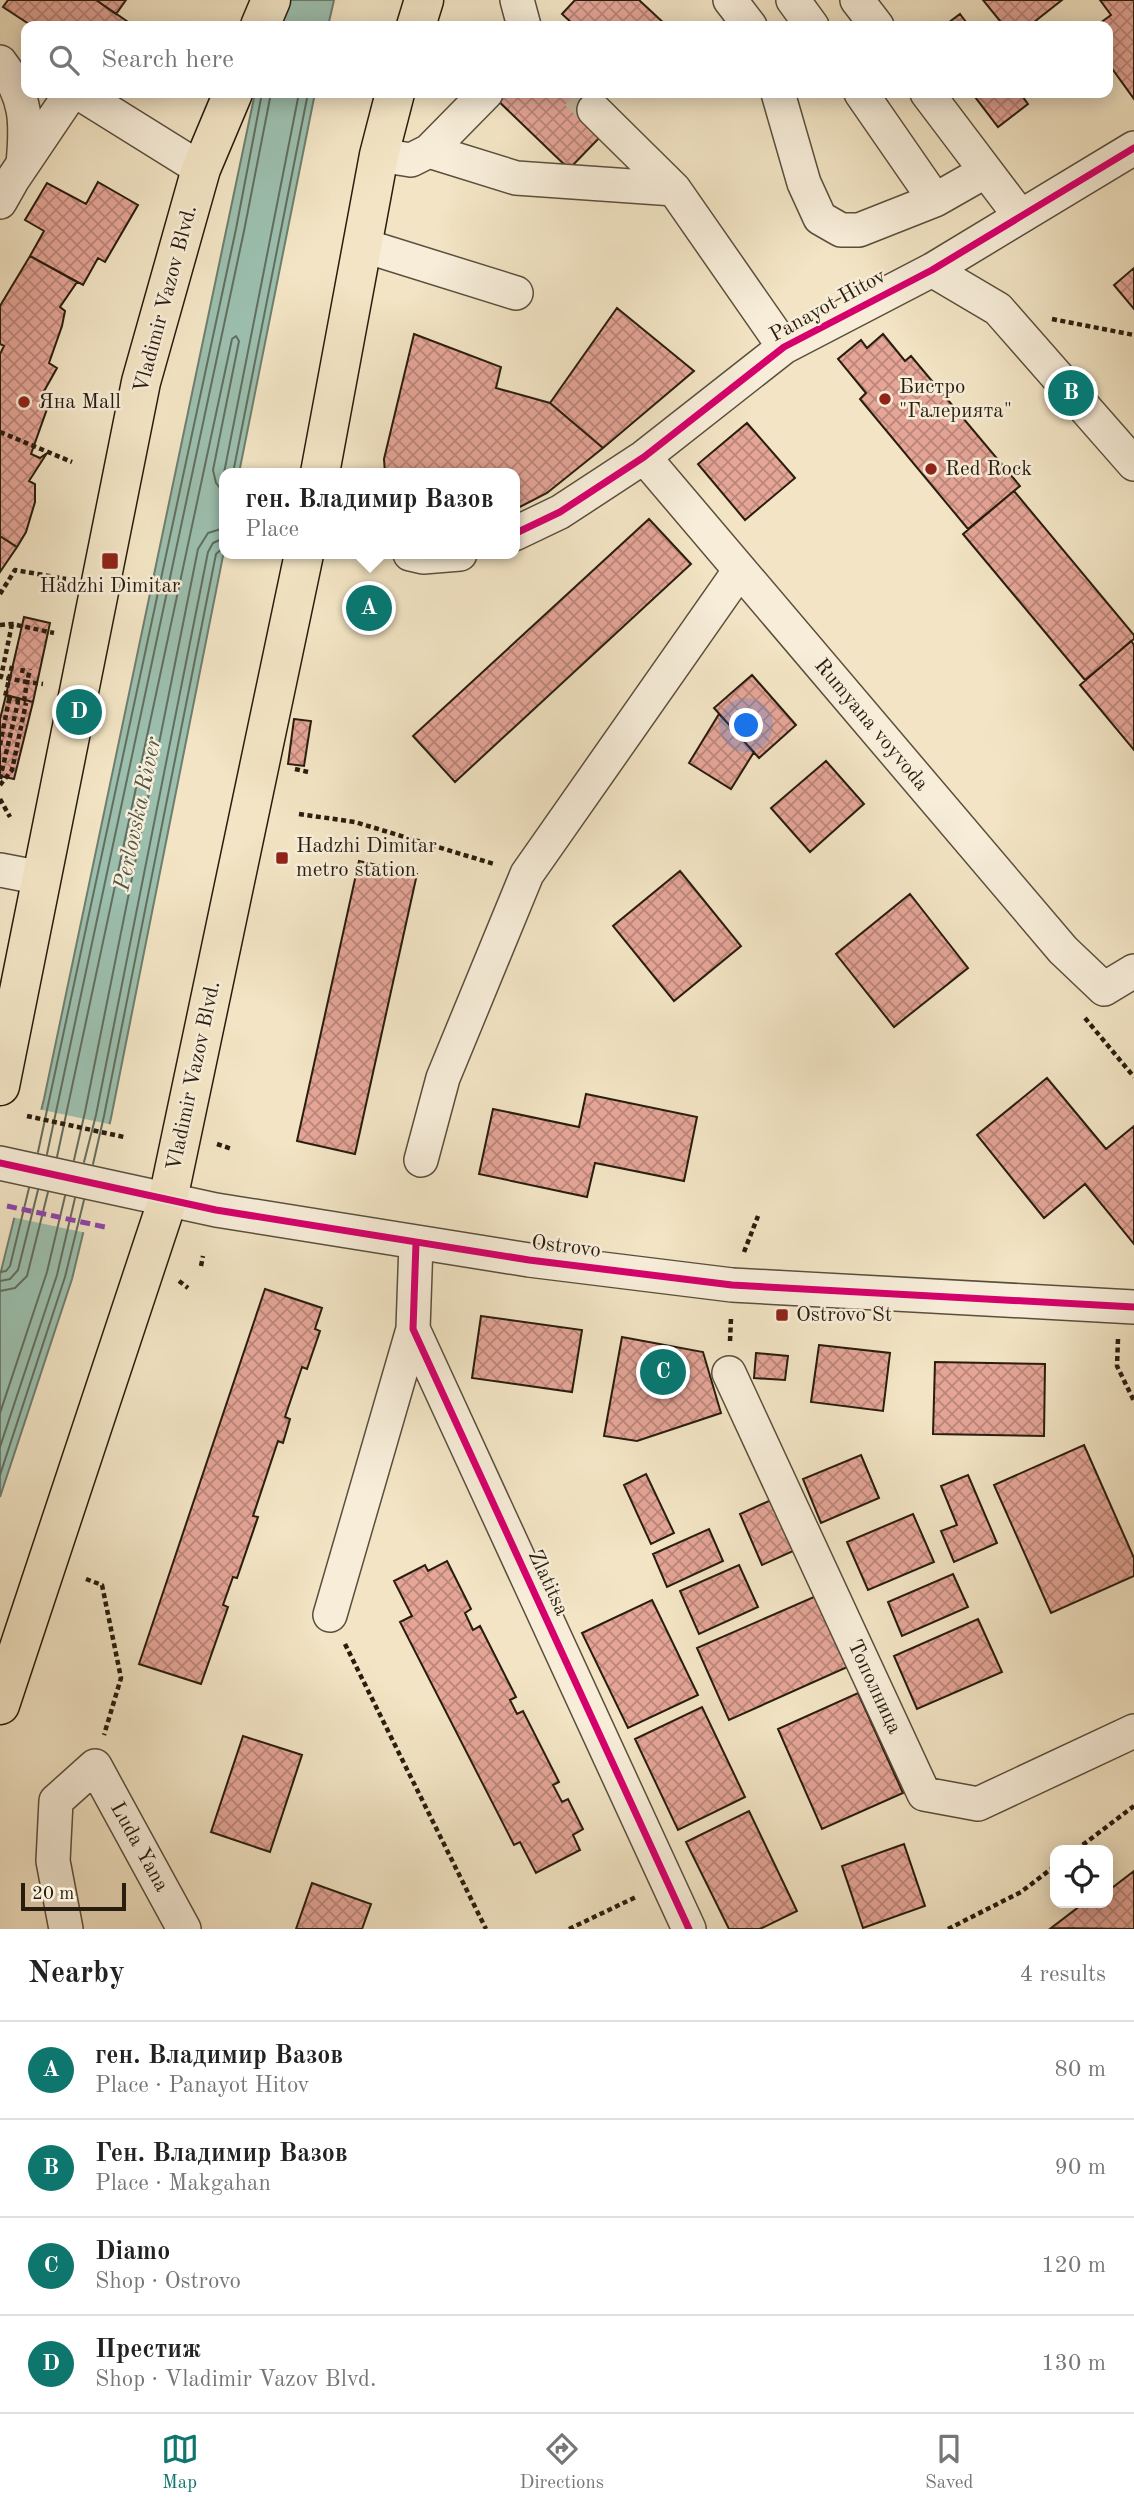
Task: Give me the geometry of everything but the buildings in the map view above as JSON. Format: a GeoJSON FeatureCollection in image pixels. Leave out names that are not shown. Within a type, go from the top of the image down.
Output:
{"type":"FeatureCollection","features":[{"type":"Feature","properties":{"kind":"main road"},"geometry":{"type":"LineString","coordinates":[[262,21],[271,0]]}},
{"type":"Feature","properties":{"kind":"main road"},"geometry":{"type":"LineString","coordinates":[[418,21],[424,0]]}},
{"type":"Feature","properties":{"kind":"main road","name":"Vladimir Vazov Blvd."},"geometry":{"type":"LineString","coordinates":[[0,1086],[141,382],[201,169],[231,98]]}},
{"type":"Feature","properties":{"kind":"main road"},"geometry":{"type":"LineString","coordinates":[[321,468],[379,155],[394,98]]}},
{"type":"Feature","properties":{"kind":"main road","name":"Vladimir Vazov Blvd."},"geometry":{"type":"LineString","coordinates":[[0,1705],[168,1199],[303,559]]}},
{"type":"Feature","properties":{"kind":"street"},"geometry":{"type":"LineString","coordinates":[[517,0],[523,21]]}},
{"type":"Feature","properties":{"kind":"street"},"geometry":{"type":"LineString","coordinates":[[730,0],[746,21]]}},
{"type":"Feature","properties":{"kind":"street"},"geometry":{"type":"LineString","coordinates":[[793,0],[808,21]]}},
{"type":"Feature","properties":{"kind":"street"},"geometry":{"type":"LineString","coordinates":[[857,0],[873,21]]}},
{"type":"Feature","properties":{"kind":"street"},"geometry":{"type":"LineString","coordinates":[[0,39],[21,54]]}},
{"type":"Feature","properties":{"kind":"street"},"geometry":{"type":"LineString","coordinates":[[0,62],[21,94]]}},
{"type":"Feature","properties":{"kind":"street"},"geometry":{"type":"LineString","coordinates":[[22,98],[27,126],[23,164]]}},
{"type":"Feature","properties":{"kind":"street"},"geometry":{"type":"LineString","coordinates":[[0,202],[68,98]]}},
{"type":"Feature","properties":{"kind":"street"},"geometry":{"type":"LineString","coordinates":[[87,98],[201,169]]}},
{"type":"Feature","properties":{"kind":"street"},"geometry":{"type":"LineString","coordinates":[[379,155],[411,160],[429,151],[481,98]]}},
{"type":"Feature","properties":{"kind":"street"},"geometry":{"type":"LineString","coordinates":[[779,98],[804,183],[820,218],[841,230],[859,230],[935,200],[986,171]]}},
{"type":"Feature","properties":{"kind":"street"},"geometry":{"type":"LineString","coordinates":[[864,98],[935,200]]}},
{"type":"Feature","properties":{"kind":"street"},"geometry":{"type":"LineString","coordinates":[[931,98],[1020,216]]}},
{"type":"Feature","properties":{"kind":"street"},"geometry":{"type":"LineString","coordinates":[[594,110],[674,189],[784,347]]}},
{"type":"Feature","properties":{"kind":"street","name":"Panayot Hitov"},"geometry":{"type":"LineString","coordinates":[[520,531],[560,512],[644,457],[784,347],[932,270],[1134,148]]}},
{"type":"Feature","properties":{"kind":"street"},"geometry":{"type":"LineString","coordinates":[[429,151],[516,178],[674,189]]}},
{"type":"Feature","properties":{"kind":"street"},"geometry":{"type":"LineString","coordinates":[[362,246],[516,293]]}},
{"type":"Feature","properties":{"kind":"street"},"geometry":{"type":"LineString","coordinates":[[932,270],[998,309],[1134,464]]}},
{"type":"Feature","properties":{"kind":"street","name":"Rumyana voyvoda"},"geometry":{"type":"LineString","coordinates":[[644,457],[1063,950],[1104,989],[1134,971]]}},
{"type":"Feature","properties":{"kind":"street"},"geometry":{"type":"LineString","coordinates":[[421,1160],[443,1078],[527,874],[740,570]]}},
{"type":"Feature","properties":{"kind":"street"},"geometry":{"type":"LineString","coordinates":[[0,870],[42,878]]}},
{"type":"Feature","properties":{"kind":"street","name":"Ostrovo"},"geometry":{"type":"LineString","coordinates":[[8,1165],[216,1210],[542,1261],[732,1285],[1127,1307]]}},
{"type":"Feature","properties":{"kind":"street","name":"Zlatitsa"},"geometry":{"type":"LineString","coordinates":[[416,1243],[413,1329],[689,1929]]}},
{"type":"Feature","properties":{"kind":"street"},"geometry":{"type":"LineString","coordinates":[[330,1615],[413,1329]]}},
{"type":"Feature","properties":{"kind":"street","name":"Тополница"},"geometry":{"type":"LineString","coordinates":[[729,1373],[924,1794],[978,1804],[1134,1731]]}},
{"type":"Feature","properties":{"kind":"street","name":"Luda Yana"},"geometry":{"type":"LineString","coordinates":[[66,1929],[53,1861],[57,1801],[95,1766],[184,1929]]}},
{"type":"Feature","properties":{"kind":"path"},"geometry":{"type":"LineString","coordinates":[[998,309],[1134,335]]}},
{"type":"Feature","properties":{"kind":"path"},"geometry":{"type":"LineString","coordinates":[[0,432],[72,462]]}},
{"type":"Feature","properties":{"kind":"path"},"geometry":{"type":"LineString","coordinates":[[0,594],[15,570],[69,579]]}},
{"type":"Feature","properties":{"kind":"path"},"geometry":{"type":"LineString","coordinates":[[0,625],[12,624],[56,634]]}},
{"type":"Feature","properties":{"kind":"path"},"geometry":{"type":"LineString","coordinates":[[12,624],[1,680],[43,684]]}},
{"type":"Feature","properties":{"kind":"path"},"geometry":{"type":"LineString","coordinates":[[12,666],[5,696],[24,701],[30,669]]}},
{"type":"Feature","properties":{"kind":"path"},"geometry":{"type":"LineString","coordinates":[[0,745],[9,699]]}},
{"type":"Feature","properties":{"kind":"path"},"geometry":{"type":"LineString","coordinates":[[0,779],[18,702]]}},
{"type":"Feature","properties":{"kind":"path"},"geometry":{"type":"LineString","coordinates":[[0,785],[12,770],[26,704]]}},
{"type":"Feature","properties":{"kind":"path"},"geometry":{"type":"LineString","coordinates":[[295,769],[308,772]]}},
{"type":"Feature","properties":{"kind":"path"},"geometry":{"type":"LineString","coordinates":[[0,799],[10,817]]}},
{"type":"Feature","properties":{"kind":"path"},"geometry":{"type":"LineString","coordinates":[[299,814],[355,822],[527,874]]}},
{"type":"Feature","properties":{"kind":"path"},"geometry":{"type":"LineString","coordinates":[[1077,1009],[1134,1077]]}},
{"type":"Feature","properties":{"kind":"path"},"geometry":{"type":"LineString","coordinates":[[27,1116],[124,1137]]}},
{"type":"Feature","properties":{"kind":"path"},"geometry":{"type":"LineString","coordinates":[[216,1143],[233,1149]]}},
{"type":"Feature","properties":{"kind":"path"},"geometry":{"type":"LineString","coordinates":[[201,1266],[203,1256]]}},
{"type":"Feature","properties":{"kind":"path"},"geometry":{"type":"LineString","coordinates":[[179,1281],[188,1287]]}},
{"type":"Feature","properties":{"kind":"path"},"geometry":{"type":"LineString","coordinates":[[729,1373],[732,1285]]}},
{"type":"Feature","properties":{"kind":"path"},"geometry":{"type":"LineString","coordinates":[[1127,1307],[1117,1366],[1134,1401]]}},
{"type":"Feature","properties":{"kind":"path"},"geometry":{"type":"LineString","coordinates":[[86,1579],[102,1585],[121,1678],[111,1710]]}},
{"type":"Feature","properties":{"kind":"path"},"geometry":{"type":"LineString","coordinates":[[330,1615],[486,1929]]}},
{"type":"Feature","properties":{"kind":"path"},"geometry":{"type":"LineString","coordinates":[[1083,1845],[1134,1806]]}},
{"type":"Feature","properties":{"kind":"path"},"geometry":{"type":"LineString","coordinates":[[948,1929],[1021,1892],[1050,1870]]}},
{"type":"Feature","properties":{"kind":"path"},"geometry":{"type":"LineString","coordinates":[[569,1929],[666,1882]]}},
{"type":"Feature","properties":{"kind":"water"},"geometry":{"type":"Polygon","coordinates":[[[274,0],[334,0],[329,21],[270,21],[274,0]]]}},
{"type":"Feature","properties":{"kind":"water","name":"Perlovska River"},"geometry":{"type":"Polygon","coordinates":[[[254,98],[314,98],[240,468],[219,468],[219,559],[222,559],[111,1118],[72,1279],[0,1497],[0,1275],[44,1099],[254,98]]]}},
{"type":"Feature","properties":{"kind":"pier"},"geometry":{"type":"Polygon","coordinates":[[[38,1109],[113,1125],[87,1233],[11,1217],[38,1109]]]}},
{"type":"Feature","properties":{"kind":"tunnel"},"geometry":{"type":"LineString","coordinates":[[581,98],[594,110]]}},
{"type":"Feature","properties":{"kind":"marked path"},"geometry":{"type":"LineString","coordinates":[[7,1206],[105,1227]]}},
{"type":"Feature","properties":{"kind":"cycle path"},"geometry":{"type":"LineString","coordinates":[[520,531],[560,512],[644,457],[784,347],[932,270],[1134,148]]}},
{"type":"Feature","properties":{"kind":"cycle path"},"geometry":{"type":"LineString","coordinates":[[0,1163],[216,1210],[529,1260],[732,1285],[1134,1307]]}},
{"type":"Feature","properties":{"kind":"cycle path"},"geometry":{"type":"LineString","coordinates":[[416,1243],[413,1329],[689,1929]]}},
{"type":"Feature","properties":{"kind":"place","name":"Ген. Владимир Вазов"},"geometry":{"type":"Point","coordinates":[1071,393]}},
{"type":"Feature","properties":{"kind":"place","name":"Бистро \"Галерията\""},"geometry":{"type":"Point","coordinates":[885,399]}},
{"type":"Feature","properties":{"kind":"place","name":"Яна Mall"},"geometry":{"type":"Point","coordinates":[24,402]}},
{"type":"Feature","properties":{"kind":"place","name":"Red Rock"},"geometry":{"type":"Point","coordinates":[931,469]}},
{"type":"Feature","properties":{"kind":"place","name":"Hadzhi Dimitar"},"geometry":{"type":"Point","coordinates":[110,561]}},
{"type":"Feature","properties":{"kind":"place","name":"ген. Владимир Вазов"},"geometry":{"type":"Point","coordinates":[369,608]}},
{"type":"Feature","properties":{"kind":"place","name":"Престиж"},"geometry":{"type":"Point","coordinates":[79,712]}},
{"type":"Feature","properties":{"kind":"place","name":"Hadzhi Dimitar metro station"},"geometry":{"type":"Point","coordinates":[282,858]}},
{"type":"Feature","properties":{"kind":"place","name":"Ostrovo St"},"geometry":{"type":"Point","coordinates":[782,1315]}},
{"type":"Feature","properties":{"kind":"place","name":"Diamo"},"geometry":{"type":"Point","coordinates":[663,1372]}}]}
